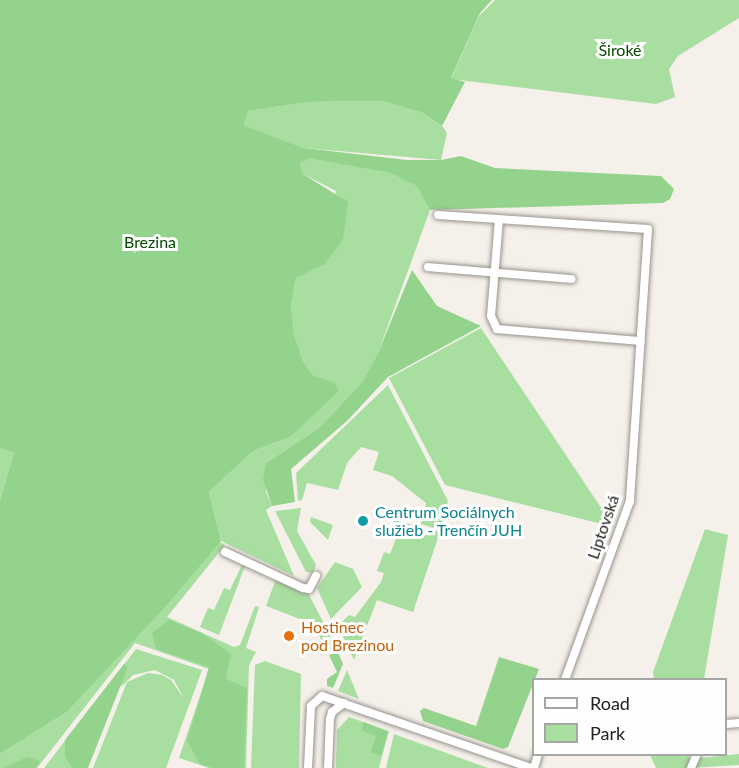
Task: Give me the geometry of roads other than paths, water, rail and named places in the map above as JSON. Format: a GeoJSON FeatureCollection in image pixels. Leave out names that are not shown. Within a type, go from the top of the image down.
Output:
{"type":"FeatureCollection","features":[{"type":"Feature","properties":{"kind":"street","name":"Liptovská"},"geometry":{"type":"LineString","coordinates":[[438,215],[648,229],[630,501],[566,678]]}},
{"type":"Feature","properties":{"kind":"street"},"geometry":{"type":"LineString","coordinates":[[499,219],[491,316],[497,329],[641,341]]}},
{"type":"Feature","properties":{"kind":"street"},"geometry":{"type":"LineString","coordinates":[[428,267],[571,279]]}},
{"type":"Feature","properties":{"kind":"street"},"geometry":{"type":"LineString","coordinates":[[225,552],[303,588],[309,589],[316,576]]}},
{"type":"Feature","properties":{"kind":"street"},"geometry":{"type":"LineString","coordinates":[[308,768],[311,706],[318,697],[331,698],[532,768]]}},
{"type":"Feature","properties":{"kind":"street"},"geometry":{"type":"LineString","coordinates":[[328,768],[330,719],[332,712],[344,703]]}},
{"type":"Feature","properties":{"kind":"place","name":"Centrum Sociálnych služieb - Trenčín JUH"},"geometry":{"type":"Point","coordinates":[363,521]}},
{"type":"Feature","properties":{"kind":"place","name":"Hostinec pod Brezinou"},"geometry":{"type":"Point","coordinates":[289,636]}},
{"type":"Feature","properties":{"kind":"park label","name":"Široké"},"geometry":{"type":"Point","coordinates":[620,50]}},
{"type":"Feature","properties":{"kind":"park label","name":"Brezina"},"geometry":{"type":"Point","coordinates":[150,242]}}]}
